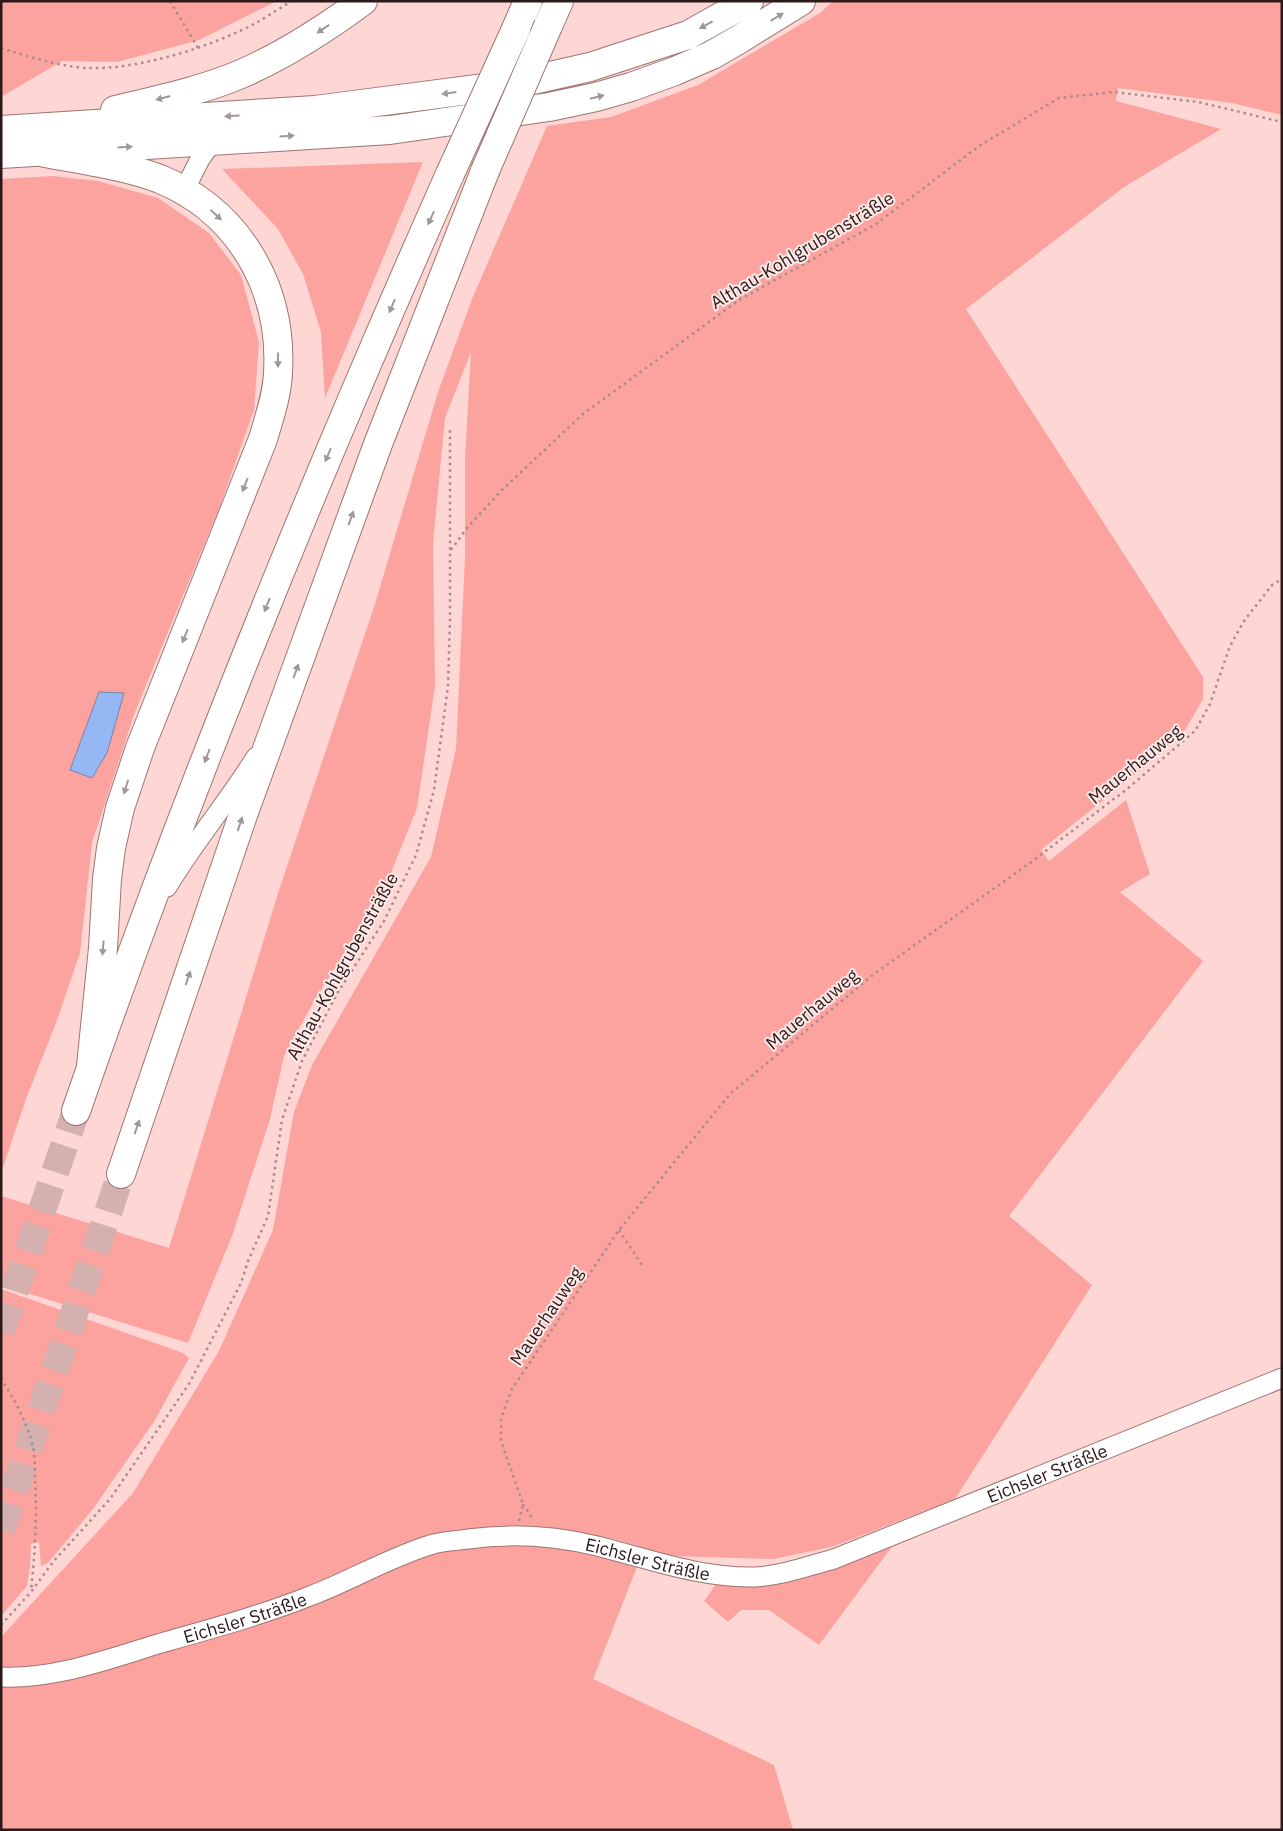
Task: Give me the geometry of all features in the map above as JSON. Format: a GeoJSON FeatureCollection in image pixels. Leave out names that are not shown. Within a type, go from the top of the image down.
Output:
{"type":"FeatureCollection","features":[{"type":"Feature","properties":{"kind":"highway"},"geometry":{"type":"LineString","coordinates":[[4,138],[138,105],[210,85],[240,74],[308,39],[363,1]]}},
{"type":"Feature","properties":{"kind":"highway"},"geometry":{"type":"LineString","coordinates":[[76,1111],[140,931],[230,696],[300,522],[450,174],[528,1]]}},
{"type":"Feature","properties":{"kind":"highway"},"geometry":{"type":"LineString","coordinates":[[121,1174],[243,815],[378,444],[485,171],[559,1]]}},
{"type":"Feature","properties":{"kind":"highway"},"geometry":{"type":"LineString","coordinates":[[4,138],[315,110],[515,84],[590,68],[688,35],[749,1]]}},
{"type":"Feature","properties":{"kind":"highway"},"geometry":{"type":"LineString","coordinates":[[41,152],[390,130],[515,112],[596,97],[658,77],[712,55],[778,17],[801,1]]}},
{"type":"Feature","properties":{"kind":"highway"},"geometry":{"type":"LineString","coordinates":[[4,138],[41,152],[141,173],[160,180],[205,205],[224,223],[246,249],[263,279],[273,308],[278,338],[278,374],[274,402],[263,440],[140,748],[120,808],[111,848],[107,879],[103,948],[91,1066]]}},
{"type":"Feature","properties":{"kind":"street"},"geometry":{"type":"LineString","coordinates":[[184,192],[200,159],[213,141]]}},
{"type":"Feature","properties":{"kind":"street"},"geometry":{"type":"LineString","coordinates":[[140,931],[181,864],[255,759],[284,706]]}},
{"type":"Feature","properties":{"kind":"street","name":"Eichsler Sträßle"},"geometry":{"type":"LineString","coordinates":[[1,1677],[49,1675],[237,1621],[310,1596],[431,1544],[511,1535],[548,1537],[595,1546],[680,1568],[716,1575],[754,1577],[790,1572],[834,1559],[1282,1378]]}},
{"type":"Feature","properties":{"kind":"path"},"geometry":{"type":"LineString","coordinates":[[170,1],[198,48]]}},
{"type":"Feature","properties":{"kind":"path"},"geometry":{"type":"LineString","coordinates":[[1,48],[50,63],[86,68],[110,68],[142,63],[198,48],[255,24],[292,1]]}},
{"type":"Feature","properties":{"kind":"path","name":"Althau-Kohlgrubensträßle"},"geometry":{"type":"LineString","coordinates":[[450,552],[467,528],[502,490],[583,414],[739,300],[876,224],[979,146],[1059,98],[1114,92],[1198,102],[1282,122]]}},
{"type":"Feature","properties":{"kind":"path","name":"Althau-Kohlgrubensträßle"},"geometry":{"type":"LineString","coordinates":[[1,1625],[31,1592],[53,1562],[110,1499],[189,1384],[241,1283],[248,1261],[268,1216],[282,1120],[302,1060],[338,992],[384,921],[416,855],[434,790],[448,686],[450,429]]}},
{"type":"Feature","properties":{"kind":"path","name":"Mauerhauweg"},"geometry":{"type":"LineString","coordinates":[[511,1535],[518,1523],[522,1504],[502,1441],[501,1418],[512,1390],[619,1230],[730,1094],[874,974],[1030,863],[1120,794],[1195,731],[1210,704],[1230,646],[1244,621],[1272,585],[1282,578]]}},
{"type":"Feature","properties":{"kind":"path"},"geometry":{"type":"LineString","coordinates":[[619,1230],[642,1265]]}},
{"type":"Feature","properties":{"kind":"path"},"geometry":{"type":"LineString","coordinates":[[1,1378],[16,1402],[28,1429],[34,1452],[36,1544],[31,1592]]}},
{"type":"Feature","properties":{"kind":"shaded area"},"geometry":{"type":"Polygon","coordinates":[[[1,1],[277,1],[199,40],[117,62],[62,61],[1,97],[1,1]]]}},
{"type":"Feature","properties":{"kind":"shaded area"},"geometry":{"type":"Polygon","coordinates":[[[833,1],[1282,1],[1282,115],[1232,103],[1118,88],[1116,101],[1221,129],[1124,187],[966,309],[1203,677],[1203,699],[1185,730],[1151,762],[1041,850],[1049,861],[1126,800],[1150,874],[1120,892],[1203,961],[1009,1216],[1092,1285],[955,1499],[832,1547],[773,1559],[672,1556],[614,1539],[548,1530],[470,1535],[307,1591],[51,1668],[1,1671],[1,1637],[133,1493],[219,1351],[273,1230],[294,1112],[312,1065],[431,857],[456,749],[465,557],[465,457],[471,352],[445,418],[433,543],[435,686],[417,808],[384,890],[314,1001],[284,1056],[270,1119],[232,1236],[188,1343],[1,1285],[1,1196],[169,1248],[280,887],[375,604],[438,392],[472,299],[547,126],[611,117],[698,85],[820,13],[833,1]]]}},
{"type":"Feature","properties":{"kind":"shaded area"},"geometry":{"type":"Polygon","coordinates":[[[423,162],[325,398],[321,332],[303,274],[278,229],[222,169],[423,162]]]}},
{"type":"Feature","properties":{"kind":"shaded area"},"geometry":{"type":"Polygon","coordinates":[[[52,176],[98,181],[158,198],[209,233],[241,275],[259,342],[254,410],[220,506],[135,712],[92,843],[80,953],[56,1023],[27,1096],[1,1173],[1,179],[52,176]]]}},
{"type":"Feature","properties":{"kind":"shaded area"},"geometry":{"type":"Polygon","coordinates":[[[1,1289],[183,1353],[189,1358],[155,1420],[93,1509],[48,1563],[41,1566],[39,1542],[31,1544],[27,1586],[1,1616],[1,1289]]]}},
{"type":"Feature","properties":{"kind":"shaded area"},"geometry":{"type":"Polygon","coordinates":[[[545,1542],[637,1567],[593,1679],[774,1765],[793,1830],[1,1830],[1,1683],[34,1681],[433,1548],[545,1542]]]}},
{"type":"Feature","properties":{"kind":"shaded area"},"geometry":{"type":"Polygon","coordinates":[[[893,1545],[819,1645],[769,1610],[741,1610],[728,1622],[704,1601],[717,1583],[759,1583],[806,1578],[893,1545]]]}},
{"type":"Feature","properties":{"kind":"building"},"geometry":{"type":"Polygon","coordinates":[[[99,692],[124,693],[107,753],[92,778],[70,770],[99,692]]]}},
{"type":"Feature","properties":{"kind":"tunnel"},"geometry":{"type":"LineString","coordinates":[[1,1331],[76,1111]]}},
{"type":"Feature","properties":{"kind":"tunnel"},"geometry":{"type":"LineString","coordinates":[[1,1530],[121,1174]]}}]}
